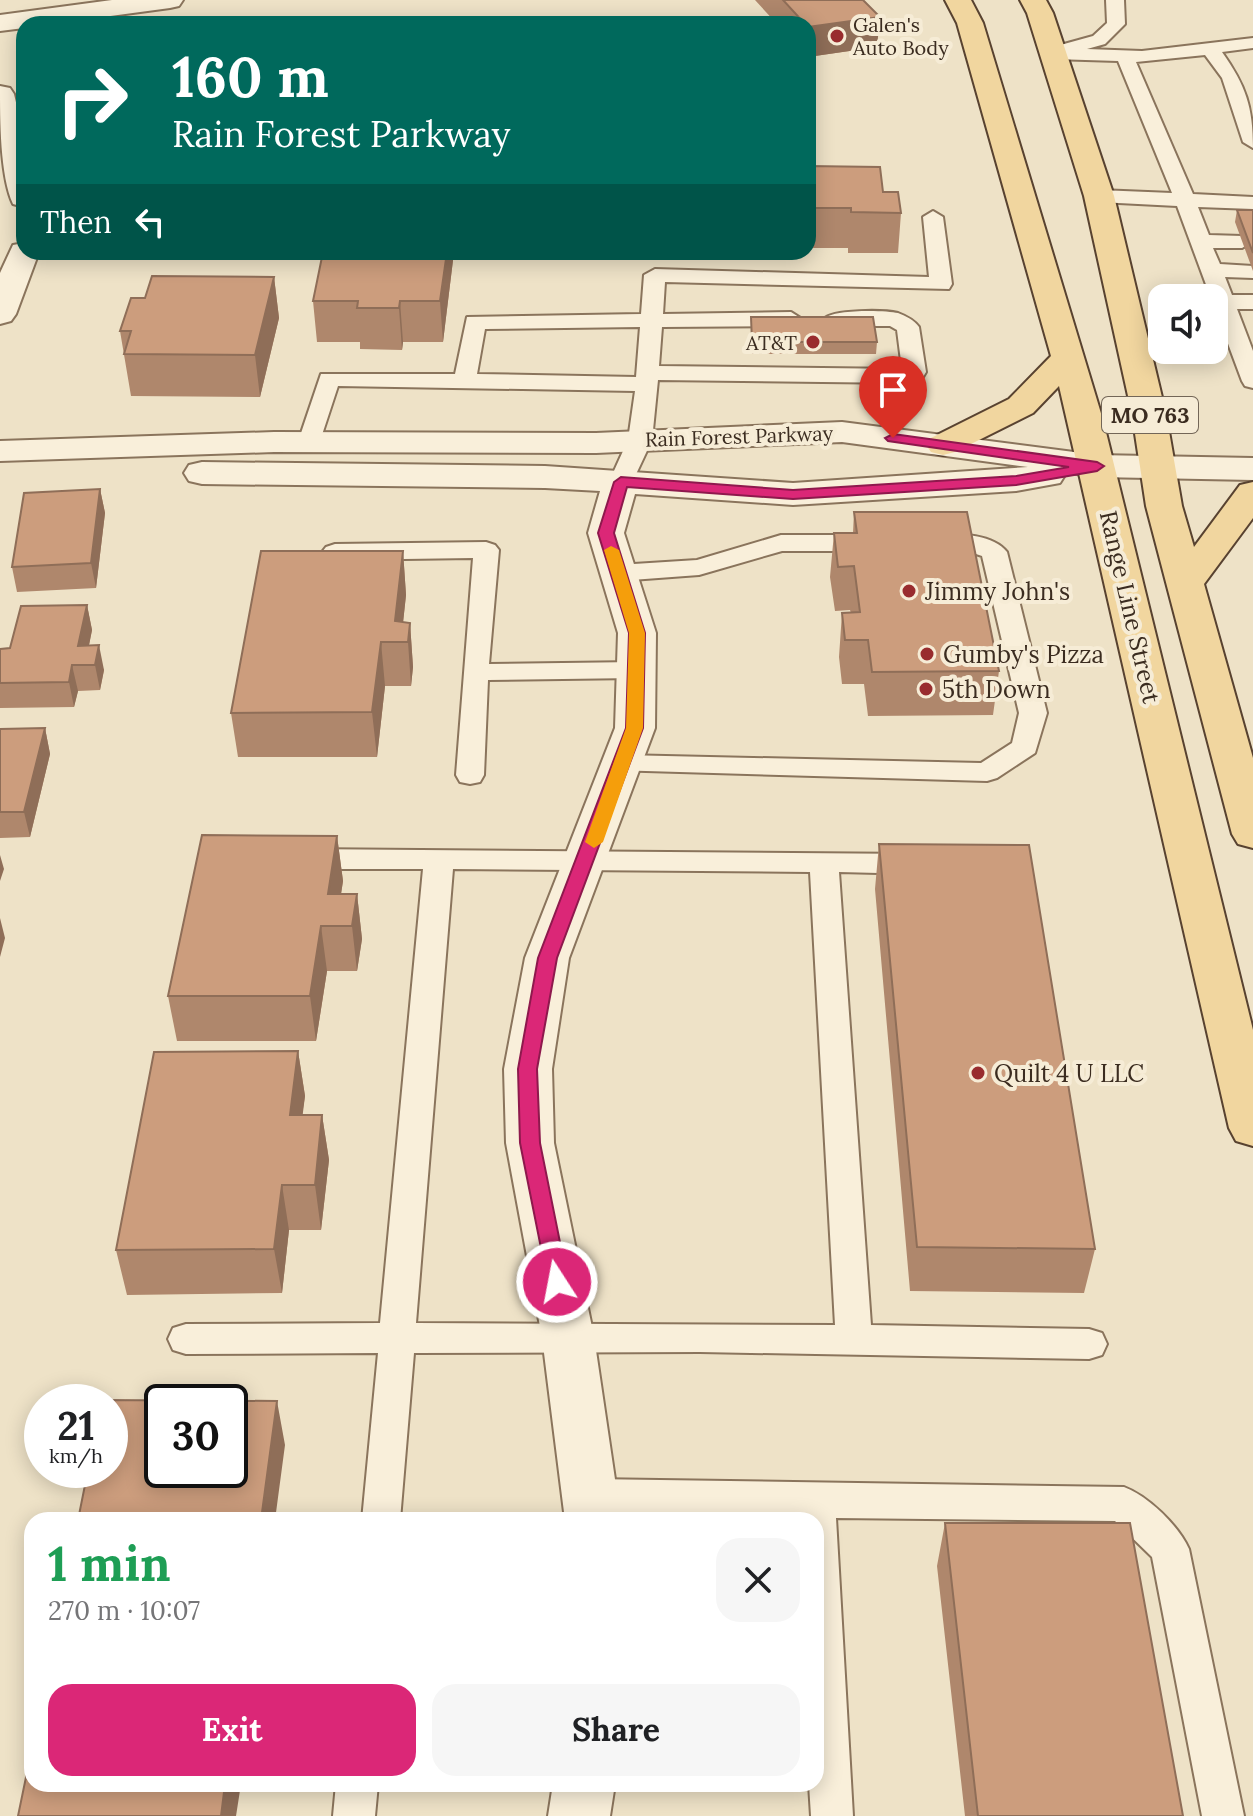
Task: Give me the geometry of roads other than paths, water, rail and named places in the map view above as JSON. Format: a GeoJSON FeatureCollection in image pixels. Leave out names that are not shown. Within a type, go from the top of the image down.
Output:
{"type":"FeatureCollection","features":[{"type":"Feature","properties":{"kind":"main road","name":"Range Line Street"},"geometry":{"type":"LineString","coordinates":[[958,0],[970,23],[1097,466],[1253,1128]]}},
{"type":"Feature","properties":{"kind":"main road","name":"MO 763"},"geometry":{"type":"LineString","coordinates":[[1037,19],[1099,196],[1160,467],[1164,506],[1253,834]]}},
{"type":"Feature","properties":{"kind":"main road"},"geometry":{"type":"LineString","coordinates":[[943,445],[1021,406],[1068,358]]}},
{"type":"Feature","properties":{"kind":"main road"},"geometry":{"type":"LineString","coordinates":[[1185,584],[1253,493]]}},
{"type":"Feature","properties":{"kind":"street"},"geometry":{"type":"LineString","coordinates":[[50,16],[170,0]]}},
{"type":"Feature","properties":{"kind":"street"},"geometry":{"type":"LineString","coordinates":[[0,94],[16,163]]}},
{"type":"Feature","properties":{"kind":"street"},"geometry":{"type":"LineString","coordinates":[[0,314],[5,282],[19,260]]}},
{"type":"Feature","properties":{"kind":"street","name":"Rain Forest Parkway"},"geometry":{"type":"LineString","coordinates":[[0,454],[310,442],[596,443],[842,432],[1097,466]]}},
{"type":"Feature","properties":{"kind":"street","name":"Rain Forest Parkway"},"geometry":{"type":"LineString","coordinates":[[0,454],[202,473],[545,477],[793,494],[1016,480],[1097,466]]}},
{"type":"Feature","properties":{"kind":"street"},"geometry":{"type":"LineString","coordinates":[[1097,466],[1253,469]]}},
{"type":"Feature","properties":{"kind":"street"},"geometry":{"type":"LineString","coordinates":[[592,1508],[568,1337],[530,1143],[528,1069],[547,958],[635,728],[637,633],[606,533],[621,482]]}},
{"type":"Feature","properties":{"kind":"street"},"geometry":{"type":"LineString","coordinates":[[579,1816],[583,1792]]}},
{"type":"Feature","properties":{"kind":"lane"},"geometry":{"type":"LineString","coordinates":[[1037,19],[1099,40],[1116,24],[1115,0]]}},
{"type":"Feature","properties":{"kind":"lane"},"geometry":{"type":"LineString","coordinates":[[1037,19],[1125,57],[1253,43]]}},
{"type":"Feature","properties":{"kind":"lane"},"geometry":{"type":"LineString","coordinates":[[1211,50],[1231,78],[1253,142]]}},
{"type":"Feature","properties":{"kind":"lane"},"geometry":{"type":"LineString","coordinates":[[1125,57],[1216,284]]}},
{"type":"Feature","properties":{"kind":"lane"},"geometry":{"type":"LineString","coordinates":[[1099,196],[1253,203]]}},
{"type":"Feature","properties":{"kind":"lane"},"geometry":{"type":"LineString","coordinates":[[621,482],[640,440],[649,378],[655,275],[941,284],[933,217]]}},
{"type":"Feature","properties":{"kind":"lane"},"geometry":{"type":"LineString","coordinates":[[1200,241],[1242,242]]}},
{"type":"Feature","properties":{"kind":"lane"},"geometry":{"type":"LineString","coordinates":[[1211,270],[1253,272]]}},
{"type":"Feature","properties":{"kind":"lane"},"geometry":{"type":"LineString","coordinates":[[1228,302],[1253,302]]}},
{"type":"Feature","properties":{"kind":"lane"},"geometry":{"type":"LineString","coordinates":[[1228,311],[1245,340],[1253,381]]}},
{"type":"Feature","properties":{"kind":"lane"},"geometry":{"type":"LineString","coordinates":[[310,442],[329,379],[465,381],[904,376],[915,372],[908,327],[894,319],[475,322],[465,381]]}},
{"type":"Feature","properties":{"kind":"lane"},"geometry":{"type":"LineString","coordinates":[[618,573],[699,567],[781,543],[967,542],[994,552],[1033,713],[1025,747],[987,772],[622,764]]}},
{"type":"Feature","properties":{"kind":"lane"},"geometry":{"type":"LineString","coordinates":[[316,552],[486,550],[470,775]]}},
{"type":"Feature","properties":{"kind":"lane"},"geometry":{"type":"LineString","coordinates":[[475,672],[636,670]]}},
{"type":"Feature","properties":{"kind":"lane"},"geometry":{"type":"LineString","coordinates":[[270,859],[943,864]]}},
{"type":"Feature","properties":{"kind":"lane"},"geometry":{"type":"LineString","coordinates":[[382,1512],[439,859]]}},
{"type":"Feature","properties":{"kind":"lane"},"geometry":{"type":"LineString","coordinates":[[824,862],[854,1339]]}},
{"type":"Feature","properties":{"kind":"lane"},"geometry":{"type":"LineString","coordinates":[[186,1339],[568,1337],[1089,1344]]}},
{"type":"Feature","properties":{"kind":"lane"},"geometry":{"type":"LineString","coordinates":[[816,1501],[817,1512]]}},
{"type":"Feature","properties":{"kind":"lane"},"geometry":{"type":"LineString","coordinates":[[592,1508],[816,1501],[1124,1504],[1170,1549],[1223,1816]]}},
{"type":"Feature","properties":{"kind":"lane"},"geometry":{"type":"LineString","coordinates":[[824,1658],[832,1816]]}},
{"type":"Feature","properties":{"kind":"lane"},"geometry":{"type":"LineString","coordinates":[[354,1816],[356,1792]]}},
{"type":"Feature","properties":{"kind":"place","name":"Galen's Auto Body"},"geometry":{"type":"Point","coordinates":[837,36]}},
{"type":"Feature","properties":{"kind":"place","name":"AT&T"},"geometry":{"type":"Point","coordinates":[813,342]}},
{"type":"Feature","properties":{"kind":"place","name":"Jimmy John's"},"geometry":{"type":"Point","coordinates":[909,591]}},
{"type":"Feature","properties":{"kind":"place","name":"Gumby's Pizza"},"geometry":{"type":"Point","coordinates":[927,654]}},
{"type":"Feature","properties":{"kind":"place","name":"5th Down"},"geometry":{"type":"Point","coordinates":[926,689]}},
{"type":"Feature","properties":{"kind":"place","name":"Quilt 4 U LLC"},"geometry":{"type":"Point","coordinates":[978,1073]}}]}
